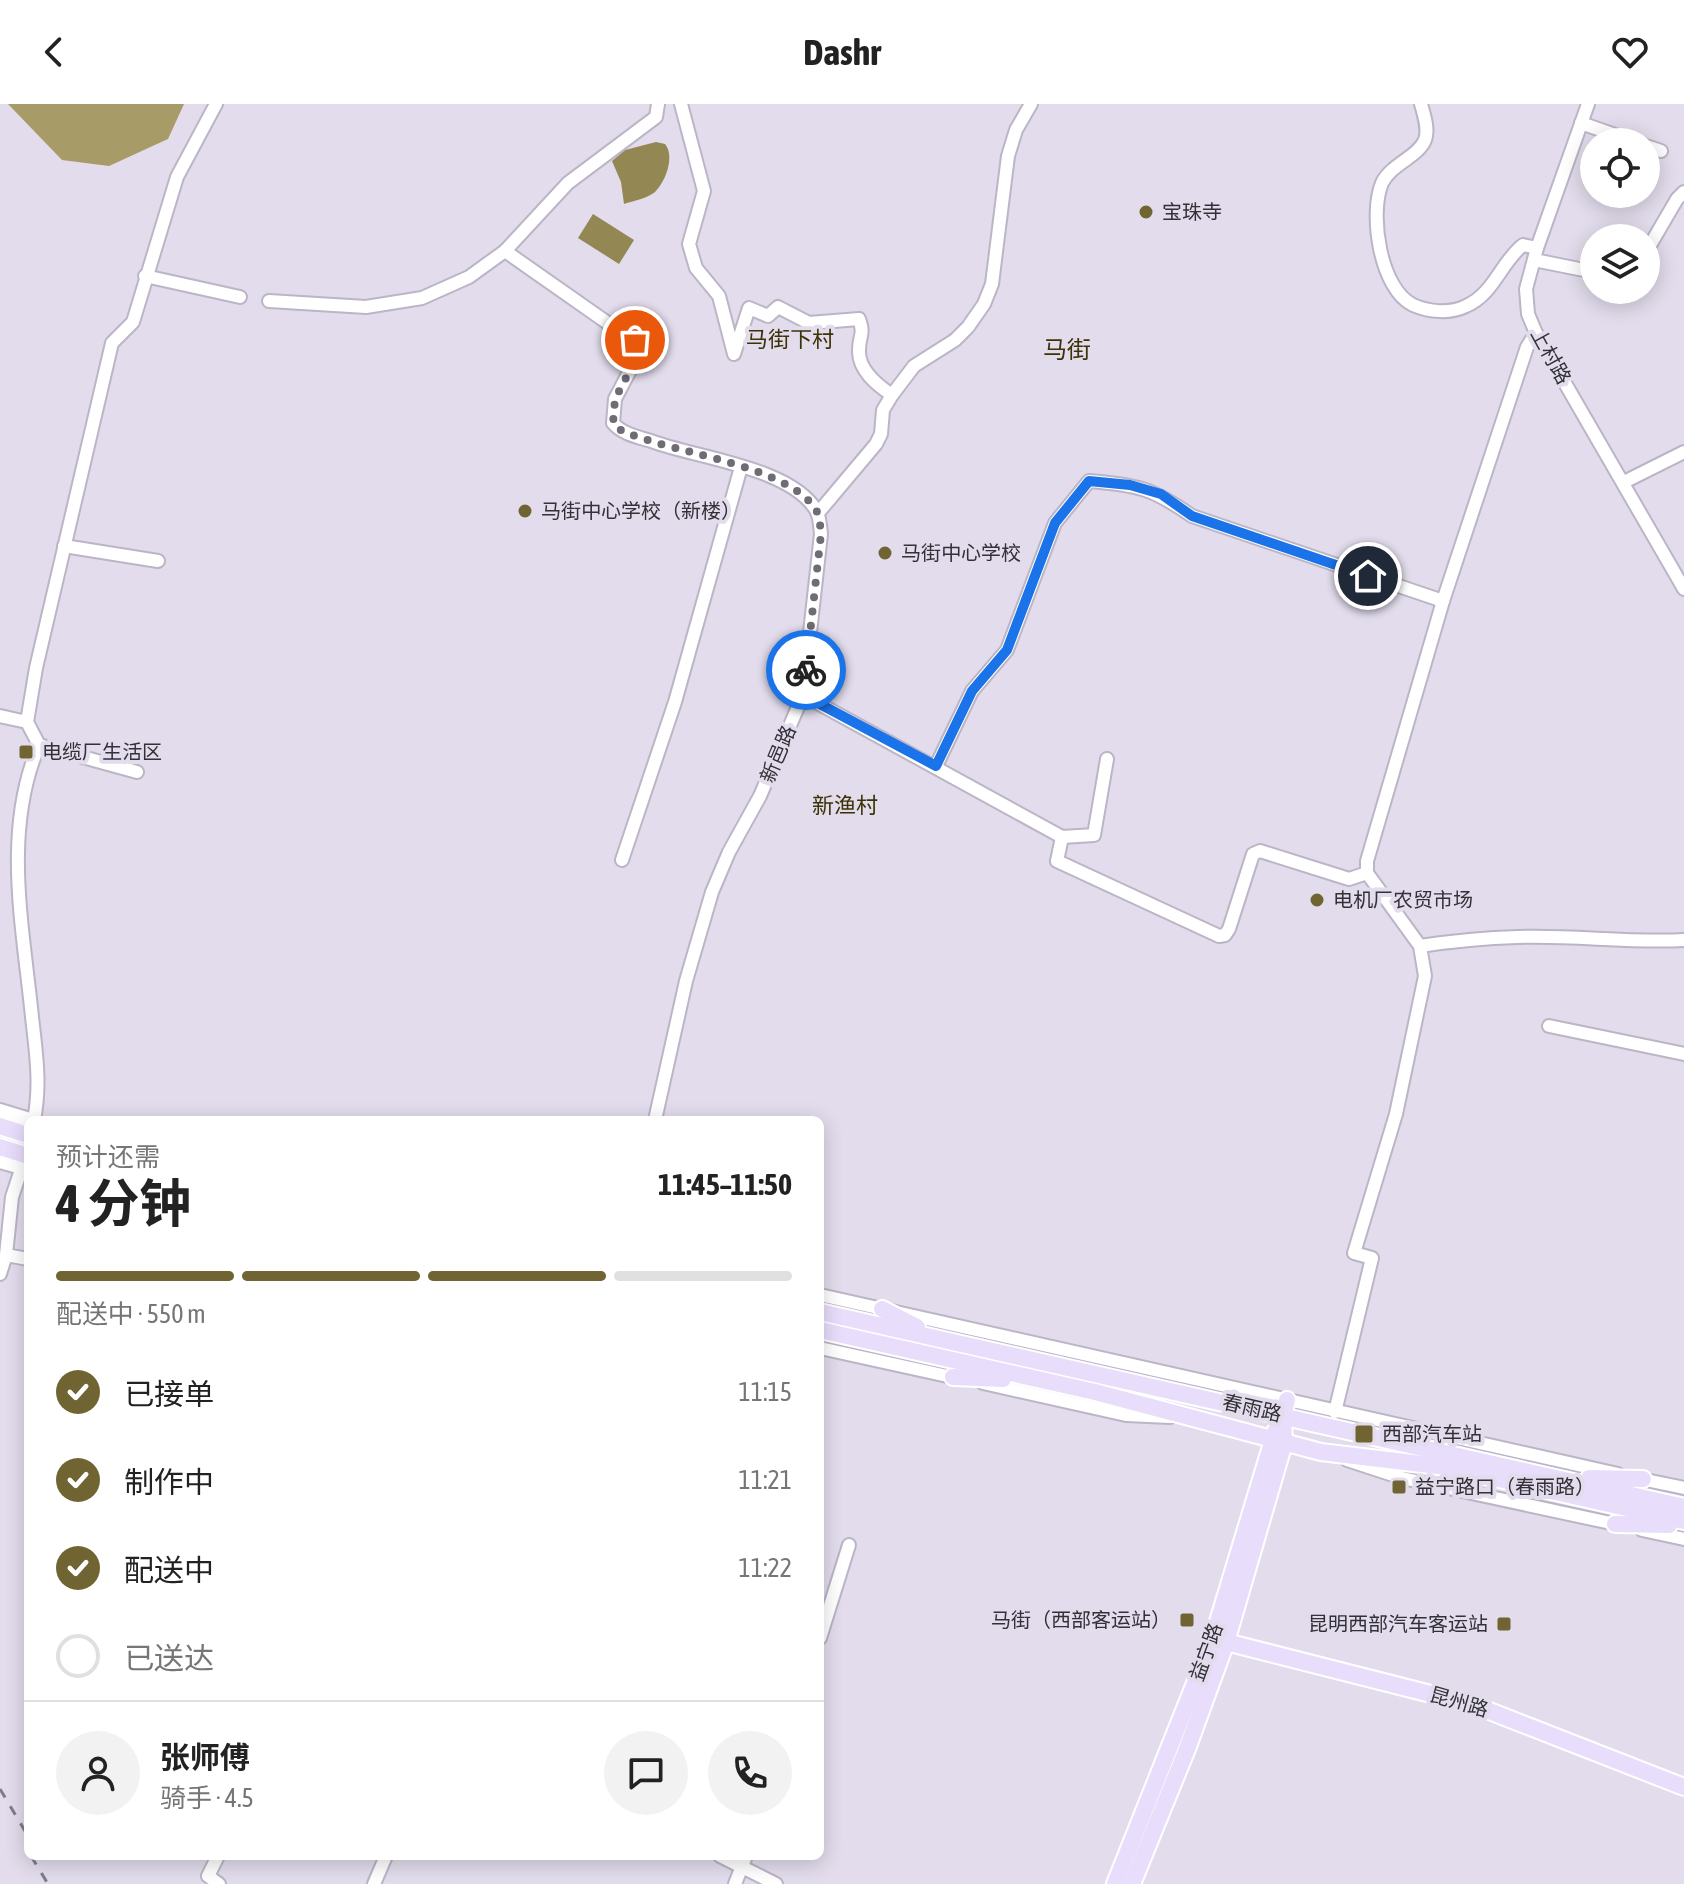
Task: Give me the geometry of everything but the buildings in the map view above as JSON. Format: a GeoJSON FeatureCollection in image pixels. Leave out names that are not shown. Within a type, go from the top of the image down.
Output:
{"type":"FeatureCollection","features":[{"type":"Feature","properties":{"kind":"main road"},"geometry":{"type":"LineString","coordinates":[[0,1126],[24,1134]]}},
{"type":"Feature","properties":{"kind":"main road"},"geometry":{"type":"LineString","coordinates":[[0,1147],[24,1159]]}},
{"type":"Feature","properties":{"kind":"main road"},"geometry":{"type":"LineString","coordinates":[[882,1309],[936,1337]]}},
{"type":"Feature","properties":{"kind":"main road","name":"春雨路"},"geometry":{"type":"LineString","coordinates":[[824,1313],[1285,1408],[1545,1477],[1684,1507]]}},
{"type":"Feature","properties":{"kind":"main road","name":"春雨路"},"geometry":{"type":"LineString","coordinates":[[824,1331],[1051,1382],[1321,1452],[1446,1467],[1684,1524]]}},
{"type":"Feature","properties":{"kind":"main road"},"geometry":{"type":"LineString","coordinates":[[953,1377],[1051,1382]]}},
{"type":"Feature","properties":{"kind":"main road","name":"益宁路"},"geometry":{"type":"LineString","coordinates":[[1132,1884],[1226,1642],[1285,1408]]}},
{"type":"Feature","properties":{"kind":"main road","name":"益宁路"},"geometry":{"type":"LineString","coordinates":[[1115,1884],[1213,1638],[1277,1441]]}},
{"type":"Feature","properties":{"kind":"main road"},"geometry":{"type":"LineString","coordinates":[[1545,1477],[1643,1479]]}},
{"type":"Feature","properties":{"kind":"main road"},"geometry":{"type":"LineString","coordinates":[[1615,1524],[1684,1524]]}},
{"type":"Feature","properties":{"kind":"main road","name":"昆州路"},"geometry":{"type":"LineString","coordinates":[[1226,1642],[1474,1705],[1684,1787]]}},
{"type":"Feature","properties":{"kind":"street"},"geometry":{"type":"LineString","coordinates":[[137,772],[39,745],[27,722],[36,668],[112,343],[133,322],[177,177],[216,104]]}},
{"type":"Feature","properties":{"kind":"street"},"geometry":{"type":"LineString","coordinates":[[269,301],[366,307],[422,298],[469,277],[505,251],[568,183],[656,117],[658,104]]}},
{"type":"Feature","properties":{"kind":"street"},"geometry":{"type":"LineString","coordinates":[[681,104],[704,191],[689,244],[696,268],[719,296],[734,354],[749,308],[768,316],[778,307],[809,323],[859,319],[864,331],[858,352],[872,382],[892,395]]}},
{"type":"Feature","properties":{"kind":"street"},"geometry":{"type":"LineString","coordinates":[[505,251],[639,345],[639,353],[615,399],[613,423],[619,430],[777,480],[795,489],[818,513],[876,444],[881,434],[883,410],[914,366],[955,340],[984,304],[992,284],[1008,156],[1016,130],[1031,104]]}},
{"type":"Feature","properties":{"kind":"street"},"geometry":{"type":"LineString","coordinates":[[1421,104],[1427,131],[1424,143],[1390,171],[1382,183],[1377,211],[1378,238],[1389,280],[1399,296],[1430,310],[1450,312],[1468,306],[1502,273],[1510,255],[1523,245],[1536,254],[1580,268]]}},
{"type":"Feature","properties":{"kind":"street","name":"上村路"},"geometry":{"type":"LineString","coordinates":[[1588,104],[1536,254],[1526,289],[1528,314],[1536,333],[1684,589]]}},
{"type":"Feature","properties":{"kind":"street"},"geometry":{"type":"LineString","coordinates":[[1581,123],[1595,128]]}},
{"type":"Feature","properties":{"kind":"street"},"geometry":{"type":"LineString","coordinates":[[1660,228],[1684,192]]}},
{"type":"Feature","properties":{"kind":"street"},"geometry":{"type":"LineString","coordinates":[[145,276],[240,297]]}},
{"type":"Feature","properties":{"kind":"street"},"geometry":{"type":"LineString","coordinates":[[1335,1412],[1372,1258],[1354,1253],[1396,1114],[1425,976],[1420,946],[1367,873],[1367,861],[1443,601],[1527,347],[1536,333]]}},
{"type":"Feature","properties":{"kind":"street"},"geometry":{"type":"LineString","coordinates":[[1624,482],[1684,452]]}},
{"type":"Feature","properties":{"kind":"street"},"geometry":{"type":"LineString","coordinates":[[622,860],[675,702],[741,467]]}},
{"type":"Feature","properties":{"kind":"street"},"geometry":{"type":"LineString","coordinates":[[936,766],[972,691],[1007,650],[1055,523],[1089,481],[1130,485],[1161,494],[1192,516],[1443,601]]}},
{"type":"Feature","properties":{"kind":"street","name":"新邑路"},"geometry":{"type":"LineString","coordinates":[[656,1116],[686,981],[712,892],[729,852],[760,796],[803,695],[821,534],[818,513]]}},
{"type":"Feature","properties":{"kind":"street"},"geometry":{"type":"LineString","coordinates":[[64,546],[158,561]]}},
{"type":"Feature","properties":{"kind":"street"},"geometry":{"type":"LineString","coordinates":[[803,695],[1062,837],[1094,835],[1107,759]]}},
{"type":"Feature","properties":{"kind":"street"},"geometry":{"type":"LineString","coordinates":[[0,716],[27,722]]}},
{"type":"Feature","properties":{"kind":"street"},"geometry":{"type":"LineString","coordinates":[[34,1116],[39,1077],[17,875],[18,828],[26,774],[39,745]]}},
{"type":"Feature","properties":{"kind":"street"},"geometry":{"type":"LineString","coordinates":[[1062,837],[1057,861],[1219,936],[1225,935],[1229,929],[1253,854],[1260,851],[1349,879],[1367,873]]}},
{"type":"Feature","properties":{"kind":"street"},"geometry":{"type":"LineString","coordinates":[[1420,946],[1458,940],[1520,937],[1654,942],[1684,940]]}},
{"type":"Feature","properties":{"kind":"street"},"geometry":{"type":"LineString","coordinates":[[1549,1026],[1684,1054]]}},
{"type":"Feature","properties":{"kind":"street"},"geometry":{"type":"LineString","coordinates":[[0,1110],[24,1117]]}},
{"type":"Feature","properties":{"kind":"street"},"geometry":{"type":"LineString","coordinates":[[0,1162],[24,1160]]}},
{"type":"Feature","properties":{"kind":"street"},"geometry":{"type":"LineString","coordinates":[[0,1274],[6,1255],[12,1197],[24,1167]]}},
{"type":"Feature","properties":{"kind":"street"},"geometry":{"type":"LineString","coordinates":[[6,1255],[24,1258]]}},
{"type":"Feature","properties":{"kind":"street"},"geometry":{"type":"LineString","coordinates":[[824,1296],[1285,1408],[1335,1412],[1684,1488]]}},
{"type":"Feature","properties":{"kind":"street"},"geometry":{"type":"LineString","coordinates":[[824,1349],[1126,1415],[1183,1417]]}},
{"type":"Feature","properties":{"kind":"street"},"geometry":{"type":"LineString","coordinates":[[1321,1452],[1402,1478],[1684,1539]]}},
{"type":"Feature","properties":{"kind":"street"},"geometry":{"type":"LineString","coordinates":[[824,1625],[849,1545]]}},
{"type":"Feature","properties":{"kind":"street"},"geometry":{"type":"LineString","coordinates":[[216,1860],[208,1876],[219,1884]]}},
{"type":"Feature","properties":{"kind":"street"},"geometry":{"type":"LineString","coordinates":[[374,1884],[384,1860]]}},
{"type":"Feature","properties":{"kind":"street"},"geometry":{"type":"LineString","coordinates":[[735,1884],[744,1861],[776,1884]]}},
{"type":"Feature","properties":{"kind":"shaded area"},"geometry":{"type":"Polygon","coordinates":[[[8,104],[184,104],[168,139],[109,166],[62,160],[8,104]]]}},
{"type":"Feature","properties":{"kind":"shaded area"},"geometry":{"type":"Polygon","coordinates":[[[656,142],[665,144],[668,149],[668,168],[663,182],[652,194],[624,204],[621,182],[612,161],[625,150],[656,142]]]}},
{"type":"Feature","properties":{"kind":"shaded area"},"geometry":{"type":"Polygon","coordinates":[[[593,214],[634,240],[619,264],[578,238],[593,214]]]}},
{"type":"Feature","properties":{"kind":"railway"},"geometry":{"type":"LineString","coordinates":[[0,1789],[24,1829]]}},
{"type":"Feature","properties":{"kind":"railway"},"geometry":{"type":"LineString","coordinates":[[33,1860],[48,1884]]}},
{"type":"Feature","properties":{"kind":"way so far"},"geometry":{"type":"LineString","coordinates":[[635,340],[639,353],[615,399],[613,423],[619,430],[777,480],[795,489],[818,513],[821,534],[806,670]]}},
{"type":"Feature","properties":{"kind":"place","name":"宝珠寺"},"geometry":{"type":"Point","coordinates":[1146,212]}},
{"type":"Feature","properties":{"kind":"place","name":"马街中心学校（新楼）"},"geometry":{"type":"Point","coordinates":[525,511]}},
{"type":"Feature","properties":{"kind":"place","name":"马街中心学校"},"geometry":{"type":"Point","coordinates":[885,553]}},
{"type":"Feature","properties":{"kind":"place","name":"电缆厂生活区"},"geometry":{"type":"Point","coordinates":[26,752]}},
{"type":"Feature","properties":{"kind":"place","name":"电机厂农贸市场"},"geometry":{"type":"Point","coordinates":[1317,900]}},
{"type":"Feature","properties":{"kind":"place","name":"西部汽车站"},"geometry":{"type":"Point","coordinates":[1364,1434]}},
{"type":"Feature","properties":{"kind":"place","name":"益宁路口（春雨路）"},"geometry":{"type":"Point","coordinates":[1399,1487]}},
{"type":"Feature","properties":{"kind":"place","name":"马街（西部客运站）"},"geometry":{"type":"Point","coordinates":[1187,1620]}},
{"type":"Feature","properties":{"kind":"place","name":"昆明西部汽车客运站"},"geometry":{"type":"Point","coordinates":[1504,1624]}},
{"type":"Feature","properties":{"kind":"district","name":"马街下村"},"geometry":{"type":"Point","coordinates":[790,339]}},
{"type":"Feature","properties":{"kind":"district","name":"马街"},"geometry":{"type":"Point","coordinates":[1067,350]}},
{"type":"Feature","properties":{"kind":"district","name":"新渔村"},"geometry":{"type":"Point","coordinates":[845,805]}},
{"type":"Feature","properties":{"kind":"route"},"geometry":{"type":"LineString","coordinates":[[806,670],[803,695],[936,766],[972,691],[1007,650],[1055,523],[1089,481],[1130,485],[1161,494],[1192,516],[1368,576]]}}]}
